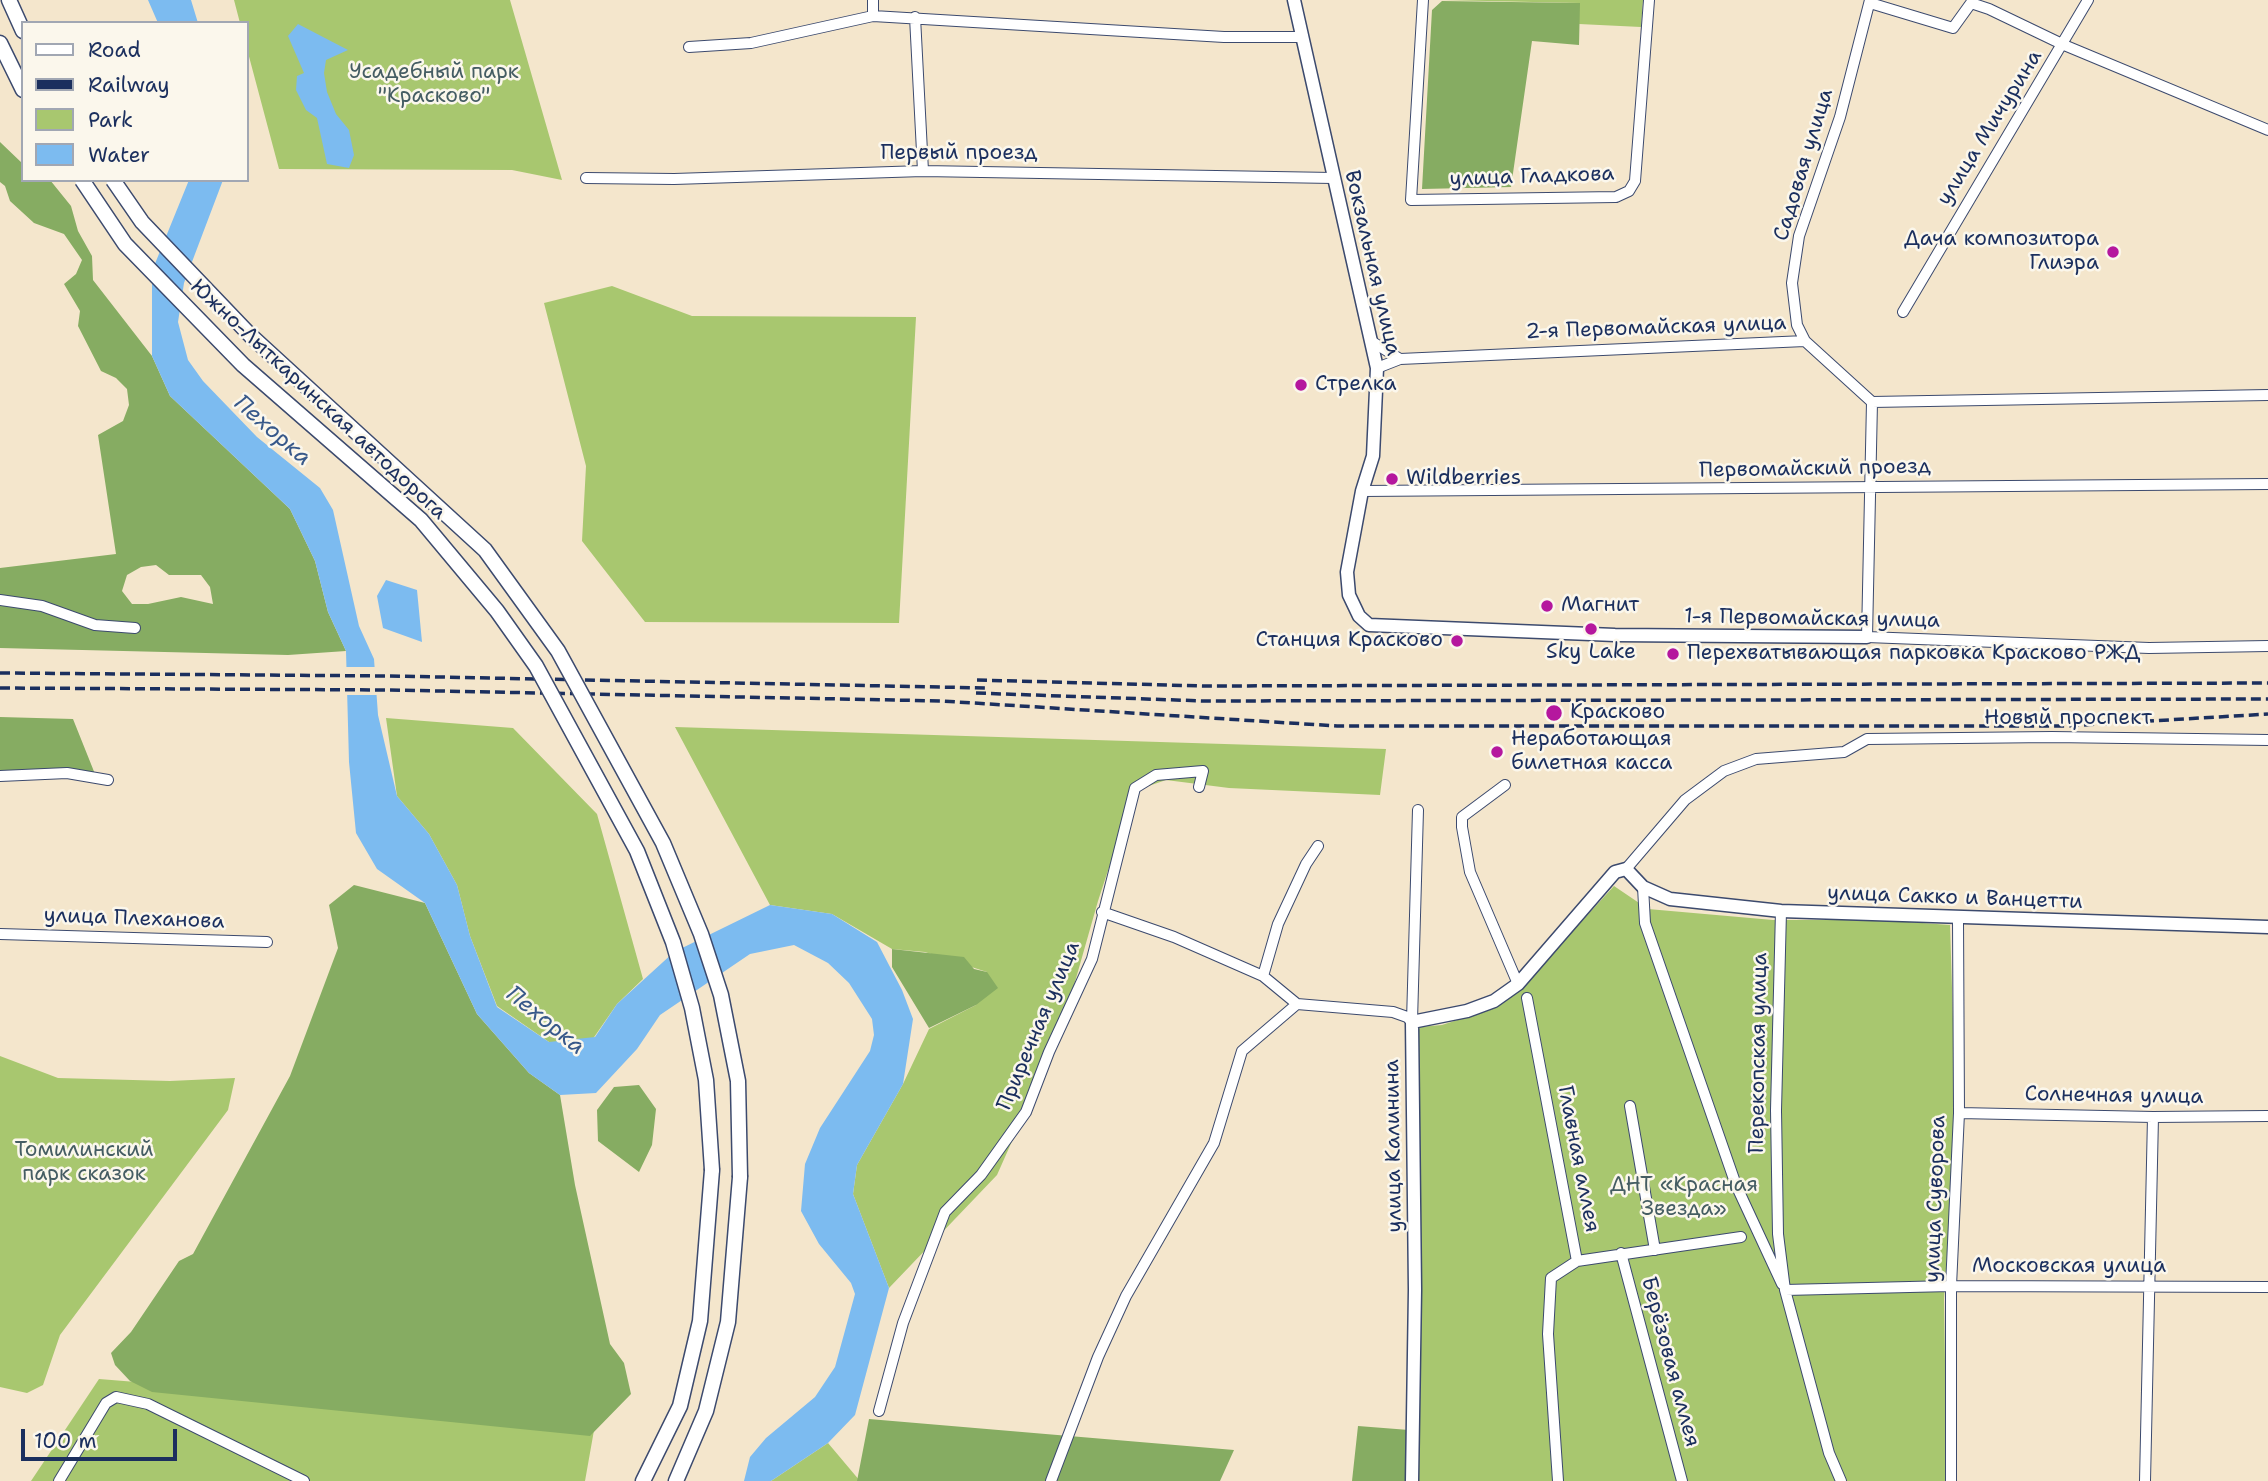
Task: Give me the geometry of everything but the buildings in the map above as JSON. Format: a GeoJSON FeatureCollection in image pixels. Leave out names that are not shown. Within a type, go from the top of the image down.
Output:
{"type":"FeatureCollection","features":[{"type":"Feature","properties":{"kind":"main road"},"geometry":{"type":"LineString","coordinates":[[9,0],[21,27]]}},
{"type":"Feature","properties":{"kind":"main road","name":"Вокзальная улица"},"geometry":{"type":"LineString","coordinates":[[1294,0],[1377,368],[1373,456],[1362,491],[1347,572],[1349,595],[1359,616]]}},
{"type":"Feature","properties":{"kind":"main road"},"geometry":{"type":"LineString","coordinates":[[0,43],[21,86]]}},
{"type":"Feature","properties":{"kind":"main road","name":"Южно-Лыткаринская автодорога"},"geometry":{"type":"LineString","coordinates":[[83,182],[125,244],[243,365],[421,520],[497,611],[536,666],[637,851],[673,942],[692,1008],[706,1080],[712,1170],[700,1321],[680,1406],[643,1481]]}},
{"type":"Feature","properties":{"kind":"main road","name":"Южно-Лыткаринская автодорога"},"geometry":{"type":"LineString","coordinates":[[114,182],[142,222],[250,335],[485,550],[558,651],[663,843],[701,934],[721,995],[738,1081],[740,1177],[728,1322],[706,1411],[676,1481]]}},
{"type":"Feature","properties":{"kind":"main road","name":"1-я Первомайская улица"},"geometry":{"type":"LineString","coordinates":[[1359,616],[1369,625],[1615,635],[1867,637]]}},
{"type":"Feature","properties":{"kind":"main road"},"geometry":{"type":"LineString","coordinates":[[1412,1022],[1438,1019],[1485,1004],[1518,984],[1611,876],[1621,869],[1626,869],[1643,887]]}},
{"type":"Feature","properties":{"kind":"main road","name":"улица Сакко и Ванцетти"},"geometry":{"type":"LineString","coordinates":[[1643,887],[1670,899],[1780,911],[1958,919],[2268,927]]}},
{"type":"Feature","properties":{"kind":"main road","name":"улица Калинина"},"geometry":{"type":"LineString","coordinates":[[1412,1022],[1415,1290],[1412,1481]]}},
{"type":"Feature","properties":{"kind":"street"},"geometry":{"type":"LineString","coordinates":[[873,0],[873,16]]}},
{"type":"Feature","properties":{"kind":"street","name":"улица Гладкова"},"geometry":{"type":"LineString","coordinates":[[1423,0],[1411,200],[1616,197],[1629,191],[1636,181],[1649,0]]}},
{"type":"Feature","properties":{"kind":"street","name":"улица Мичурина"},"geometry":{"type":"LineString","coordinates":[[1903,312],[2064,45],[2088,0]]}},
{"type":"Feature","properties":{"kind":"street"},"geometry":{"type":"LineString","coordinates":[[1870,1],[1953,28],[1971,3],[2268,130]]}},
{"type":"Feature","properties":{"kind":"street","name":"Садовая улица"},"geometry":{"type":"LineString","coordinates":[[1805,341],[1797,325],[1793,282],[1799,236],[1840,117],[1870,1]]}},
{"type":"Feature","properties":{"kind":"street"},"geometry":{"type":"LineString","coordinates":[[689,47],[751,43],[873,16],[1224,37],[1303,37]]}},
{"type":"Feature","properties":{"kind":"street"},"geometry":{"type":"LineString","coordinates":[[915,17],[923,171]]}},
{"type":"Feature","properties":{"kind":"street","name":"Первый проезд"},"geometry":{"type":"LineString","coordinates":[[586,178],[674,179],[923,171],[1333,177]]}},
{"type":"Feature","properties":{"kind":"street"},"geometry":{"type":"LineString","coordinates":[[1371,341],[1399,359]]}},
{"type":"Feature","properties":{"kind":"street","name":"2-я Первомайская улица"},"geometry":{"type":"LineString","coordinates":[[1377,368],[1399,359],[1805,341],[1872,402]]}},
{"type":"Feature","properties":{"kind":"street"},"geometry":{"type":"LineString","coordinates":[[1867,637],[1868,488],[1872,402],[2268,395]]}},
{"type":"Feature","properties":{"kind":"street","name":"Первомайский проезд"},"geometry":{"type":"LineString","coordinates":[[1362,491],[2268,484]]}},
{"type":"Feature","properties":{"kind":"street"},"geometry":{"type":"LineString","coordinates":[[0,600],[43,606],[95,625],[135,628]]}},
{"type":"Feature","properties":{"kind":"street","name":"1-я Первомайская улица"},"geometry":{"type":"LineString","coordinates":[[1867,637],[2148,648],[2268,646]]}},
{"type":"Feature","properties":{"kind":"street","name":"Новый проспект"},"geometry":{"type":"LineString","coordinates":[[1626,869],[1685,800],[1724,771],[1756,759],[1844,752],[1867,739],[2052,737],[2268,740]]}},
{"type":"Feature","properties":{"kind":"street","name":"Приречная улица"},"geometry":{"type":"LineString","coordinates":[[879,1411],[903,1323],[945,1212],[981,1175],[1026,1112],[1049,1052],[1092,959],[1135,788],[1156,775],[1203,771],[1199,787]]}},
{"type":"Feature","properties":{"kind":"street"},"geometry":{"type":"LineString","coordinates":[[0,776],[67,773],[107,780]]}},
{"type":"Feature","properties":{"kind":"street"},"geometry":{"type":"LineString","coordinates":[[1505,785],[1462,817],[1462,827],[1470,872],[1518,984]]}},
{"type":"Feature","properties":{"kind":"street","name":"улица Калинина"},"geometry":{"type":"LineString","coordinates":[[1412,1022],[1418,810]]}},
{"type":"Feature","properties":{"kind":"street"},"geometry":{"type":"LineString","coordinates":[[1263,976],[1278,924],[1306,864],[1318,846]]}},
{"type":"Feature","properties":{"kind":"street"},"geometry":{"type":"LineString","coordinates":[[1643,887],[1645,923],[1736,1185],[1785,1290]]}},
{"type":"Feature","properties":{"kind":"street","name":"Перекопская улица"},"geometry":{"type":"LineString","coordinates":[[1780,911],[1776,1110],[1778,1234],[1785,1290],[1829,1453],[1842,1481]]}},
{"type":"Feature","properties":{"kind":"street"},"geometry":{"type":"LineString","coordinates":[[1102,912],[1174,937],[1263,976],[1297,1004],[1393,1012],[1412,1022]]}},
{"type":"Feature","properties":{"kind":"street","name":"улица Суворова"},"geometry":{"type":"LineString","coordinates":[[1951,1481],[1951,1286],[1959,1113],[1958,919]]}},
{"type":"Feature","properties":{"kind":"street","name":"улица Плеханова"},"geometry":{"type":"LineString","coordinates":[[0,934],[267,942]]}},
{"type":"Feature","properties":{"kind":"street","name":"Главная аллея"},"geometry":{"type":"LineString","coordinates":[[1527,998],[1577,1261],[1551,1278],[1548,1334],[1558,1481]]}},
{"type":"Feature","properties":{"kind":"street"},"geometry":{"type":"LineString","coordinates":[[1051,1481],[1098,1357],[1126,1296],[1214,1143],[1241,1051],[1297,1004]]}},
{"type":"Feature","properties":{"kind":"street","name":"Берёзовая аллея"},"geometry":{"type":"LineString","coordinates":[[1630,1107],[1655,1250]]}},
{"type":"Feature","properties":{"kind":"street","name":"Солнечная улица"},"geometry":{"type":"LineString","coordinates":[[1959,1113],[2152,1117],[2268,1116]]}},
{"type":"Feature","properties":{"kind":"street"},"geometry":{"type":"LineString","coordinates":[[2145,1481],[2152,1117]]}},
{"type":"Feature","properties":{"kind":"street"},"geometry":{"type":"LineString","coordinates":[[1577,1261],[1741,1237]]}},
{"type":"Feature","properties":{"kind":"street","name":"Берёзовая аллея"},"geometry":{"type":"LineString","coordinates":[[1621,1254],[1682,1481]]}},
{"type":"Feature","properties":{"kind":"street","name":"Московская улица"},"geometry":{"type":"LineString","coordinates":[[1785,1290],[1951,1286],[2268,1287]]}},
{"type":"Feature","properties":{"kind":"street"},"geometry":{"type":"LineString","coordinates":[[59,1481],[106,1403],[116,1397],[148,1404],[304,1481]]}},
{"type":"Feature","properties":{"kind":"green space","name":"Усадебный парк \"Красково\""},"geometry":{"type":"Polygon","coordinates":[[[234,0],[510,0],[562,180],[512,170],[279,169],[248,53],[248,21],[239,21],[234,0]]]}},
{"type":"Feature","properties":{"kind":"green space"},"geometry":{"type":"Polygon","coordinates":[[[1441,0],[1643,0],[1641,27],[1579,24],[1579,3],[1441,0]]]}},
{"type":"Feature","properties":{"kind":"green space"},"geometry":{"type":"Polygon","coordinates":[[[1442,1],[1580,3],[1579,45],[1532,41],[1511,187],[1422,189],[1432,10],[1442,1]]]}},
{"type":"Feature","properties":{"kind":"green space"},"geometry":{"type":"Polygon","coordinates":[[[0,142],[21,162],[21,182],[52,182],[71,206],[78,231],[92,256],[93,280],[152,356],[170,396],[290,509],[315,561],[328,612],[346,651],[288,655],[0,648],[0,568],[116,554],[98,435],[123,421],[129,405],[127,389],[116,378],[101,371],[78,326],[80,311],[64,284],[76,274],[82,260],[64,234],[34,223],[10,201],[5,186],[0,182],[0,142]],[[156,565],[141,567],[127,575],[122,591],[132,604],[148,604],[181,597],[213,604],[210,587],[201,575],[169,575],[156,565]]]}},
{"type":"Feature","properties":{"kind":"green space"},"geometry":{"type":"Polygon","coordinates":[[[612,286],[692,316],[916,317],[899,623],[645,622],[582,541],[586,466],[544,303],[612,286]]]}},
{"type":"Feature","properties":{"kind":"green space"},"geometry":{"type":"Polygon","coordinates":[[[0,717],[73,719],[95,774],[0,776],[0,717]]]}},
{"type":"Feature","properties":{"kind":"green space"},"geometry":{"type":"Polygon","coordinates":[[[386,718],[513,728],[597,814],[643,979],[617,1004],[590,1043],[549,1042],[497,1006],[470,936],[457,885],[429,834],[397,796],[386,718]]]}},
{"type":"Feature","properties":{"kind":"green space"},"geometry":{"type":"Polygon","coordinates":[[[675,727],[1386,749],[1380,795],[1229,788],[1166,780],[1134,791],[1098,901],[1061,1031],[997,1175],[889,1288],[853,1194],[857,1165],[903,1084],[929,1029],[976,1005],[987,972],[925,952],[892,949],[832,914],[770,905],[675,727]]]}},
{"type":"Feature","properties":{"kind":"green space"},"geometry":{"type":"Polygon","coordinates":[[[354,885],[425,903],[477,1014],[529,1073],[560,1095],[575,1185],[610,1344],[624,1363],[631,1394],[590,1436],[152,1392],[130,1381],[115,1365],[111,1353],[131,1332],[179,1261],[193,1254],[290,1076],[338,948],[329,905],[354,885]]]}},
{"type":"Feature","properties":{"kind":"green space","name":"ДНТ «Красная Звезда»"},"geometry":{"type":"Polygon","coordinates":[[[1614,886],[1648,909],[1773,920],[1881,920],[1950,925],[1956,1114],[1944,1299],[1947,1481],[1419,1481],[1419,1027],[1442,1025],[1497,1007],[1516,993],[1614,886]]]}},
{"type":"Feature","properties":{"kind":"green space"},"geometry":{"type":"Polygon","coordinates":[[[892,949],[964,957],[974,969],[987,972],[998,988],[976,1005],[929,1028],[892,967],[892,949]]]}},
{"type":"Feature","properties":{"kind":"green space","name":"Томилинский парк сказок"},"geometry":{"type":"Polygon","coordinates":[[[0,1056],[58,1078],[170,1081],[235,1078],[228,1110],[60,1335],[43,1385],[27,1393],[0,1387],[0,1056]]]}},
{"type":"Feature","properties":{"kind":"green space"},"geometry":{"type":"Polygon","coordinates":[[[639,1085],[656,1109],[652,1145],[639,1172],[598,1141],[597,1110],[614,1087],[639,1085]]]}},
{"type":"Feature","properties":{"kind":"green space"},"geometry":{"type":"Polygon","coordinates":[[[99,1379],[596,1419],[585,1481],[31,1481],[99,1379]]]}},
{"type":"Feature","properties":{"kind":"green space"},"geometry":{"type":"Polygon","coordinates":[[[869,1419],[1234,1450],[1220,1481],[857,1481],[869,1419]]]}},
{"type":"Feature","properties":{"kind":"green space"},"geometry":{"type":"Polygon","coordinates":[[[1358,1426],[1409,1430],[1411,1481],[1352,1481],[1358,1426]]]}},
{"type":"Feature","properties":{"kind":"green space"},"geometry":{"type":"Polygon","coordinates":[[[828,1443],[860,1481],[771,1481],[828,1443]]]}},
{"type":"Feature","properties":{"kind":"water"},"geometry":{"type":"Polygon","coordinates":[[[148,0],[191,0],[197,21],[157,21],[148,0]]]}},
{"type":"Feature","properties":{"kind":"water"},"geometry":{"type":"Polygon","coordinates":[[[298,24],[348,50],[326,60],[324,73],[327,92],[336,114],[349,130],[354,155],[349,168],[327,164],[317,118],[306,110],[296,90],[297,76],[304,73],[288,36],[298,24]]]}},
{"type":"Feature","properties":{"kind":"water"},"geometry":{"type":"Polygon","coordinates":[[[188,182],[222,182],[184,283],[178,322],[188,360],[203,381],[257,437],[320,488],[333,510],[359,626],[374,659],[378,715],[397,796],[429,834],[457,885],[470,936],[497,1007],[549,1042],[595,1037],[617,1004],[674,952],[770,905],[832,914],[877,942],[902,990],[913,1019],[903,1084],[857,1165],[853,1194],[889,1288],[855,1415],[828,1443],[771,1481],[744,1481],[750,1457],[766,1438],[815,1397],[835,1367],[855,1294],[851,1283],[819,1244],[801,1211],[805,1164],[820,1128],[870,1051],[874,1035],[872,1019],[849,983],[828,963],[794,945],[750,954],[660,1015],[637,1049],[596,1093],[560,1095],[529,1073],[477,1014],[425,903],[377,869],[356,833],[349,762],[346,651],[328,612],[315,561],[290,509],[170,396],[152,356],[152,271],[188,182]]]}},
{"type":"Feature","properties":{"kind":"water"},"geometry":{"type":"Polygon","coordinates":[[[386,580],[417,590],[422,642],[383,628],[377,596],[386,580]]]}},
{"type":"Feature","properties":{"kind":"pier"},"geometry":{"type":"Polygon","coordinates":[[[343,667],[378,667],[380,695],[344,695],[343,667]]]}},
{"type":"Feature","properties":{"kind":"railway"},"geometry":{"type":"LineString","coordinates":[[0,673],[389,676],[987,688]]}},
{"type":"Feature","properties":{"kind":"railway"},"geometry":{"type":"LineString","coordinates":[[977,680],[1204,686],[2268,683]]}},
{"type":"Feature","properties":{"kind":"railway"},"geometry":{"type":"LineString","coordinates":[[0,688],[389,690],[942,701],[1337,726],[2066,726],[2268,714]]}},
{"type":"Feature","properties":{"kind":"railway"},"geometry":{"type":"LineString","coordinates":[[976,693],[1204,701],[2268,699]]}},
{"type":"Feature","properties":{"kind":"place","name":"Дача композитора Глиэра"},"geometry":{"type":"Point","coordinates":[2113,252]}},
{"type":"Feature","properties":{"kind":"place","name":"Стрелка"},"geometry":{"type":"Point","coordinates":[1301,385]}},
{"type":"Feature","properties":{"kind":"place","name":"Wildberries"},"geometry":{"type":"Point","coordinates":[1392,479]}},
{"type":"Feature","properties":{"kind":"place","name":"Магнит"},"geometry":{"type":"Point","coordinates":[1547,606]}},
{"type":"Feature","properties":{"kind":"place","name":"Sky Lake"},"geometry":{"type":"Point","coordinates":[1591,629]}},
{"type":"Feature","properties":{"kind":"place","name":"Станция Красково"},"geometry":{"type":"Point","coordinates":[1457,641]}},
{"type":"Feature","properties":{"kind":"place","name":"Перехватывающая парковка Красково РЖД"},"geometry":{"type":"Point","coordinates":[1673,654]}},
{"type":"Feature","properties":{"kind":"place","name":"Красково"},"geometry":{"type":"Point","coordinates":[1554,713]}},
{"type":"Feature","properties":{"kind":"place","name":"Неработающая билетная касса"},"geometry":{"type":"Point","coordinates":[1497,752]}},
{"type":"Feature","properties":{"kind":"water label","name":"Пехорка"},"geometry":{"type":"Point","coordinates":[272,431]}},
{"type":"Feature","properties":{"kind":"water label","name":"Пехорка"},"geometry":{"type":"Point","coordinates":[545,1021]}}]}
